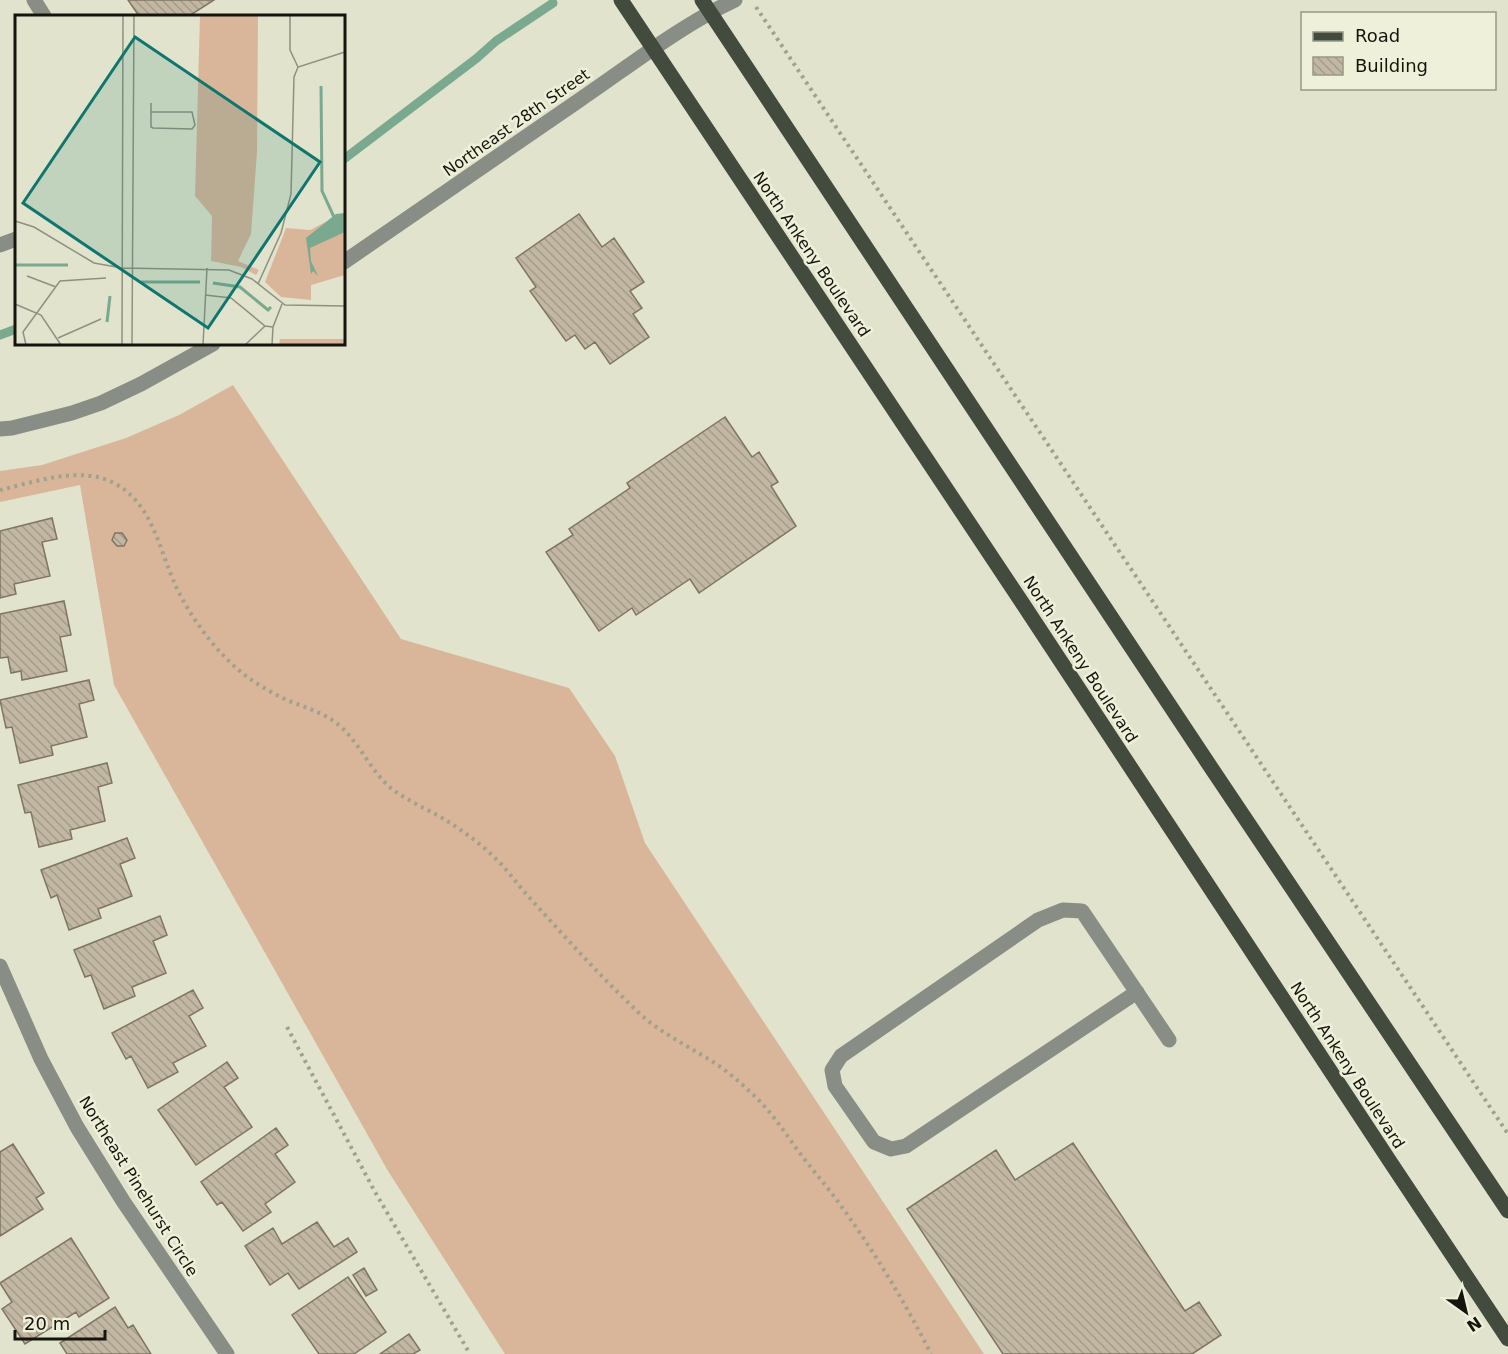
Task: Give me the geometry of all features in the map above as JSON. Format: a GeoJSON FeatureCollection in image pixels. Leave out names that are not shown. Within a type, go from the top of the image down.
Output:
{"type":"FeatureCollection","features":[{"type":"Feature","properties":{"kind":"main road","name":"North Ankeny Boulevard"},"geometry":{"type":"LineString","coordinates":[[621,0],[1508,1339]]}},
{"type":"Feature","properties":{"kind":"main road"},"geometry":{"type":"LineString","coordinates":[[706,6],[1508,1211]]}},
{"type":"Feature","properties":{"kind":"street"},"geometry":{"type":"LineString","coordinates":[[34,0],[43,15]]}},
{"type":"Feature","properties":{"kind":"street","name":"Northeast 28th Street"},"geometry":{"type":"LineString","coordinates":[[345,261],[654,49],[706,6],[735,0]]}},
{"type":"Feature","properties":{"kind":"street"},"geometry":{"type":"LineString","coordinates":[[0,244],[15,239]]}},
{"type":"Feature","properties":{"kind":"street"},"geometry":{"type":"LineString","coordinates":[[0,429],[72,413],[101,403],[141,384],[211,345]]}},
{"type":"Feature","properties":{"kind":"street"},"geometry":{"type":"LineString","coordinates":[[1137,992],[906,1146],[891,1149],[874,1142],[835,1086],[832,1070],[841,1056],[1038,920],[1063,910],[1082,911],[1137,992],[1169,1040]]}},
{"type":"Feature","properties":{"kind":"street","name":"Northeast Pinehurst Circle"},"geometry":{"type":"LineString","coordinates":[[0,966],[41,1059],[78,1127],[123,1201],[227,1354]]}},
{"type":"Feature","properties":{"kind":"path"},"geometry":{"type":"LineString","coordinates":[[751,0],[1508,1134]]}},
{"type":"Feature","properties":{"kind":"path"},"geometry":{"type":"LineString","coordinates":[[0,490],[64,476],[92,475],[112,482],[130,494],[147,515],[174,581],[189,609],[220,652],[237,669],[259,686],[337,723],[358,746],[382,781],[476,841],[502,865],[591,964],[649,1022],[723,1068],[758,1099],[782,1127],[856,1228],[904,1303],[931,1354]]}},
{"type":"Feature","properties":{"kind":"path"},"geometry":{"type":"LineString","coordinates":[[287,1027],[375,1192],[470,1354]]}},
{"type":"Feature","properties":{"kind":"shaded area"},"geometry":{"type":"Polygon","coordinates":[[[233,385],[401,639],[569,688],[615,756],[645,843],[984,1354],[505,1354],[388,1171],[114,685],[80,485],[0,502],[0,471],[42,465],[126,438],[179,415],[233,385]]]}},
{"type":"Feature","properties":{"kind":"building"},"geometry":{"type":"Polygon","coordinates":[[[128,0],[214,0],[191,15],[138,15],[128,0]]]}},
{"type":"Feature","properties":{"kind":"building"},"geometry":{"type":"Polygon","coordinates":[[[579,214],[602,247],[614,238],[644,282],[630,291],[642,308],[633,314],[649,337],[610,364],[595,342],[585,349],[575,335],[566,341],[530,291],[536,287],[516,258],[579,214]]]}},
{"type":"Feature","properties":{"kind":"building"},"geometry":{"type":"Polygon","coordinates":[[[725,417],[752,457],[759,452],[778,482],[771,486],[796,526],[699,593],[690,579],[636,615],[632,608],[599,631],[546,552],[573,535],[569,529],[630,488],[627,483],[725,417]]]}},
{"type":"Feature","properties":{"kind":"building"},"geometry":{"type":"Polygon","coordinates":[[[52,518],[57,539],[42,542],[50,576],[14,584],[16,594],[0,598],[0,531],[52,518]]]}},
{"type":"Feature","properties":{"kind":"building"},"geometry":{"type":"Polygon","coordinates":[[[115,533],[122,533],[127,540],[124,546],[117,546],[112,540],[115,533]]]}},
{"type":"Feature","properties":{"kind":"building"},"geometry":{"type":"Polygon","coordinates":[[[64,601],[71,635],[60,637],[67,671],[22,680],[21,671],[11,673],[8,657],[0,658],[0,614],[64,601]]]}},
{"type":"Feature","properties":{"kind":"building"},"geometry":{"type":"Polygon","coordinates":[[[89,680],[94,700],[79,704],[87,737],[51,746],[53,755],[20,763],[12,727],[6,728],[0,700],[89,680]]]}},
{"type":"Feature","properties":{"kind":"building"},"geometry":{"type":"Polygon","coordinates":[[[107,763],[112,783],[98,787],[105,821],[70,830],[72,839],[39,847],[31,812],[25,813],[18,785],[107,763]]]}},
{"type":"Feature","properties":{"kind":"building"},"geometry":{"type":"Polygon","coordinates":[[[127,838],[135,858],[120,864],[132,896],[98,909],[101,918],[69,930],[57,895],[51,898],[41,870],[127,838]]]}},
{"type":"Feature","properties":{"kind":"building"},"geometry":{"type":"Polygon","coordinates":[[[160,916],[167,935],[153,941],[166,973],[132,987],[135,996],[104,1009],[91,975],[85,977],[74,950],[160,916]]]}},
{"type":"Feature","properties":{"kind":"building"},"geometry":{"type":"Polygon","coordinates":[[[193,990],[203,1008],[189,1016],[206,1046],[173,1063],[178,1072],[148,1088],[131,1056],[126,1059],[112,1033],[193,990]]]}},
{"type":"Feature","properties":{"kind":"building"},"geometry":{"type":"Polygon","coordinates":[[[227,1062],[238,1078],[224,1087],[252,1127],[196,1165],[158,1110],[227,1062]]]}},
{"type":"Feature","properties":{"kind":"building"},"geometry":{"type":"Polygon","coordinates":[[[276,1128],[288,1145],[275,1154],[295,1182],[265,1204],[271,1212],[243,1231],[222,1202],[217,1205],[201,1182],[276,1128]]]}},
{"type":"Feature","properties":{"kind":"building"},"geometry":{"type":"Polygon","coordinates":[[[1073,1143],[1185,1311],[1199,1302],[1221,1335],[1192,1354],[1003,1354],[907,1209],[996,1150],[1015,1180],[1073,1143]]]}},
{"type":"Feature","properties":{"kind":"building"},"geometry":{"type":"Polygon","coordinates":[[[13,1144],[44,1193],[36,1198],[43,1209],[0,1236],[0,1152],[13,1144]]]}},
{"type":"Feature","properties":{"kind":"building"},"geometry":{"type":"Polygon","coordinates":[[[317,1222],[334,1247],[348,1238],[357,1252],[299,1289],[288,1273],[270,1285],[245,1246],[273,1228],[282,1244],[317,1222]]]}},
{"type":"Feature","properties":{"kind":"building"},"geometry":{"type":"Polygon","coordinates":[[[71,1238],[109,1298],[79,1317],[76,1312],[25,1344],[2,1309],[12,1302],[0,1283],[71,1238]]]}},
{"type":"Feature","properties":{"kind":"building"},"geometry":{"type":"Polygon","coordinates":[[[364,1268],[377,1290],[366,1296],[353,1275],[364,1268]]]}},
{"type":"Feature","properties":{"kind":"building"},"geometry":{"type":"Polygon","coordinates":[[[348,1277],[386,1332],[354,1354],[319,1354],[292,1315],[348,1277]]]}},
{"type":"Feature","properties":{"kind":"building"},"geometry":{"type":"Polygon","coordinates":[[[115,1307],[128,1328],[133,1325],[151,1354],[67,1354],[60,1343],[115,1307]]]}},
{"type":"Feature","properties":{"kind":"building"},"geometry":{"type":"Polygon","coordinates":[[[409,1334],[420,1350],[413,1354],[380,1354],[409,1334]]]}},
{"type":"Feature","properties":{"kind":"waterway"},"geometry":{"type":"LineString","coordinates":[[345,158],[496,41],[553,3]]}},
{"type":"Feature","properties":{"kind":"waterway"},"geometry":{"type":"LineString","coordinates":[[0,335],[15,329]]}}]}
